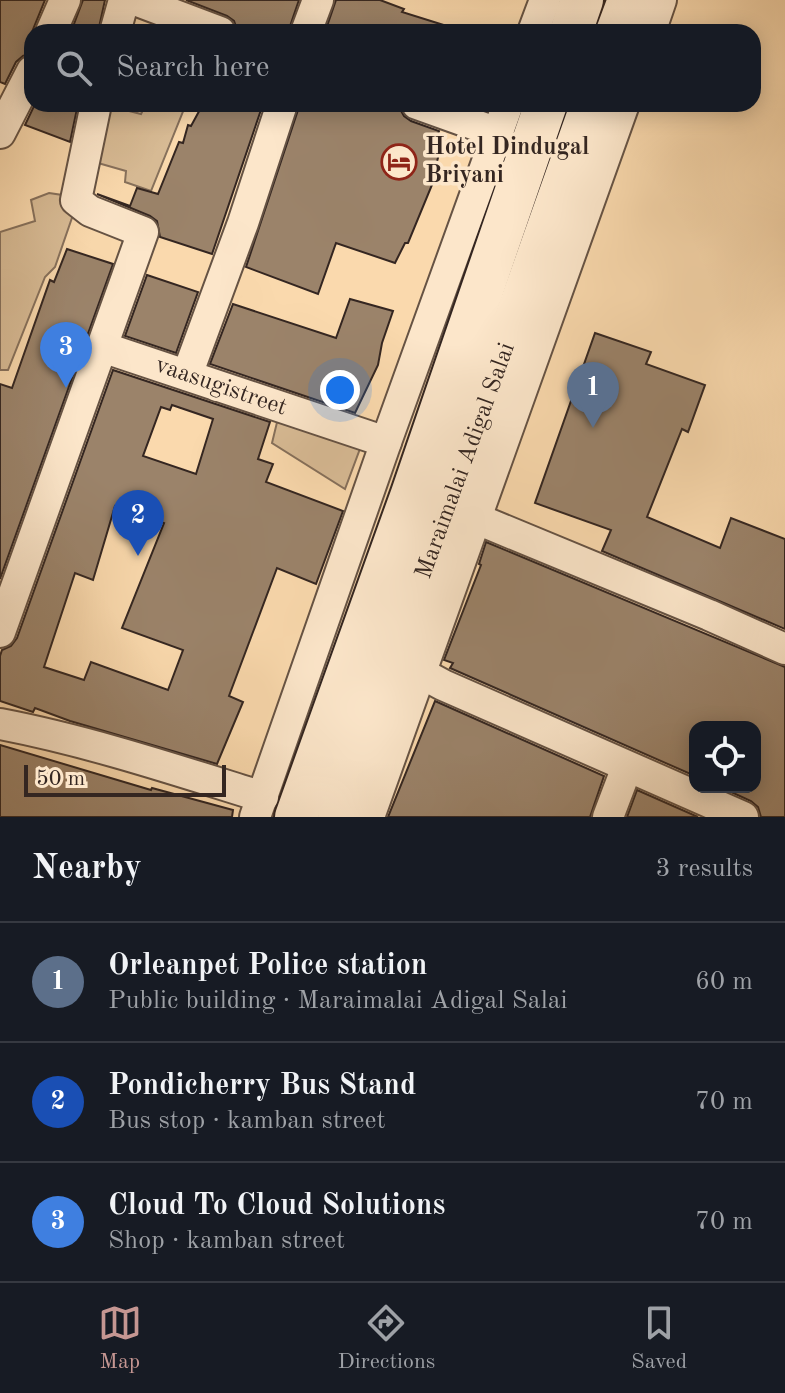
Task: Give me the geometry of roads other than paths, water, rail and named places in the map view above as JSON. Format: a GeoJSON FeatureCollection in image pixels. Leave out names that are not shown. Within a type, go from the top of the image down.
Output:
{"type":"FeatureCollection","features":[{"type":"Feature","properties":{"kind":"main road"},"geometry":{"type":"LineString","coordinates":[[574,24],[582,0]]}},
{"type":"Feature","properties":{"kind":"main road"},"geometry":{"type":"LineString","coordinates":[[627,24],[647,8]]}},
{"type":"Feature","properties":{"kind":"main road","name":"Maraimalai Adigal Salai"},"geometry":{"type":"LineString","coordinates":[[271,810],[407,508],[543,112]]}},
{"type":"Feature","properties":{"kind":"main road","name":"Maraimalai Adigal Salai"},"geometry":{"type":"LineString","coordinates":[[339,817],[408,667],[532,320],[590,112]]}},
{"type":"Feature","properties":{"kind":"street"},"geometry":{"type":"LineString","coordinates":[[54,24],[65,0]]}},
{"type":"Feature","properties":{"kind":"street"},"geometry":{"type":"LineString","coordinates":[[117,24],[124,0]]}},
{"type":"Feature","properties":{"kind":"street"},"geometry":{"type":"LineString","coordinates":[[135,0],[199,24]]}},
{"type":"Feature","properties":{"kind":"street"},"geometry":{"type":"LineString","coordinates":[[309,24],[318,0]]}},
{"type":"Feature","properties":{"kind":"street"},"geometry":{"type":"LineString","coordinates":[[536,24],[545,0]]}},
{"type":"Feature","properties":{"kind":"street"},"geometry":{"type":"LineString","coordinates":[[0,133],[24,86]]}},
{"type":"Feature","properties":{"kind":"street"},"geometry":{"type":"LineString","coordinates":[[0,632],[143,232],[90,211],[76,200],[94,112]]}},
{"type":"Feature","properties":{"kind":"street"},"geometry":{"type":"LineString","coordinates":[[187,375],[243,223],[279,112]]}},
{"type":"Feature","properties":{"kind":"street"},"geometry":{"type":"LineString","coordinates":[[439,112],[498,133]]}},
{"type":"Feature","properties":{"kind":"street"},"geometry":{"type":"LineString","coordinates":[[0,724],[89,745],[271,810],[386,442],[505,112]]}},
{"type":"Feature","properties":{"kind":"street"},"geometry":{"type":"LineString","coordinates":[[532,320],[621,112]]}},
{"type":"Feature","properties":{"kind":"street","name":"vaasugistreet"},"geometry":{"type":"LineString","coordinates":[[102,347],[386,442]]}},
{"type":"Feature","properties":{"kind":"street"},"geometry":{"type":"LineString","coordinates":[[369,817],[408,667],[477,519],[480,465]]}},
{"type":"Feature","properties":{"kind":"street"},"geometry":{"type":"LineString","coordinates":[[477,519],[785,649]]}},
{"type":"Feature","properties":{"kind":"street"},"geometry":{"type":"LineString","coordinates":[[408,667],[743,817]]}},
{"type":"Feature","properties":{"kind":"street"},"geometry":{"type":"LineString","coordinates":[[608,817],[627,767]]}},
{"type":"Feature","properties":{"kind":"place","name":"Hotel Dindugal Briyani"},"geometry":{"type":"Point","coordinates":[399,162]}},
{"type":"Feature","properties":{"kind":"place","name":"Cloud To Cloud Solutions"},"geometry":{"type":"Point","coordinates":[66,388]}},
{"type":"Feature","properties":{"kind":"place","name":"Orleanpet Police station"},"geometry":{"type":"Point","coordinates":[593,428]}},
{"type":"Feature","properties":{"kind":"place","name":"Pondicherry Bus Stand"},"geometry":{"type":"Point","coordinates":[138,556]}}]}
